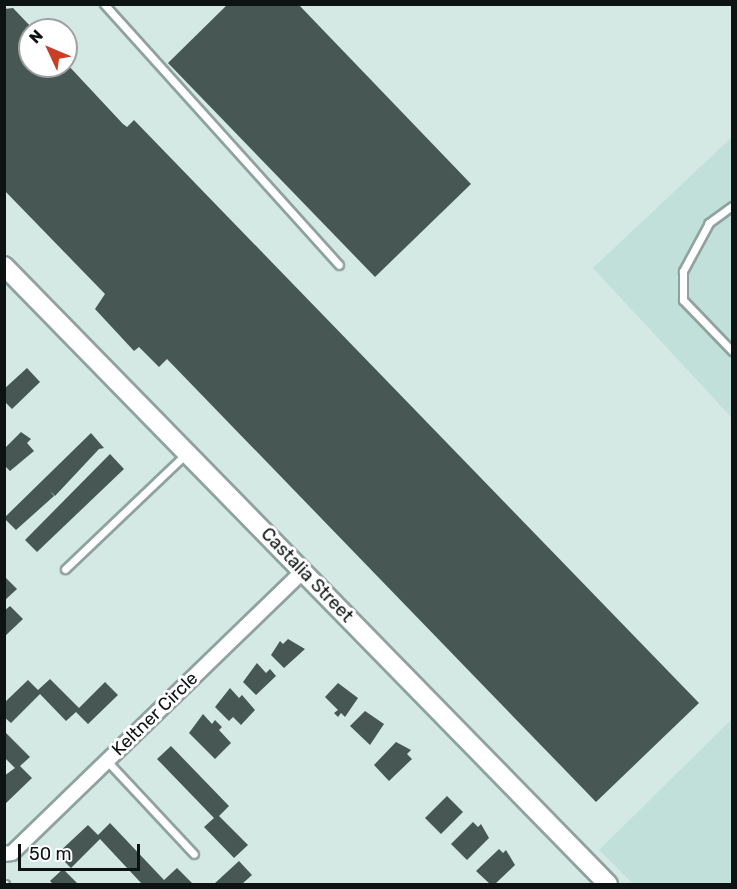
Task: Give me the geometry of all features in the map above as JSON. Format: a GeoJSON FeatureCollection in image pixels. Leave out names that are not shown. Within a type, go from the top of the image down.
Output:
{"type":"FeatureCollection","features":[{"type":"Feature","properties":{"kind":"street","name":"Castalia Street"},"geometry":{"type":"LineString","coordinates":[[4,266],[608,885]]}},
{"type":"Feature","properties":{"kind":"street","name":"Keltner Circle"},"geometry":{"type":"LineString","coordinates":[[4,854],[12,853],[303,571]]}},
{"type":"Feature","properties":{"kind":"lane"},"geometry":{"type":"LineString","coordinates":[[104,4],[339,265]]}},
{"type":"Feature","properties":{"kind":"lane"},"geometry":{"type":"LineString","coordinates":[[732,206],[709,223],[683,271],[683,300],[732,351]]}},
{"type":"Feature","properties":{"kind":"lane"},"geometry":{"type":"LineString","coordinates":[[65,569],[188,453]]}},
{"type":"Feature","properties":{"kind":"lane"},"geometry":{"type":"LineString","coordinates":[[106,761],[194,854]]}},
{"type":"Feature","properties":{"kind":"shaded area"},"geometry":{"type":"Polygon","coordinates":[[[732,137],[732,418],[593,268],[732,137]]]}},
{"type":"Feature","properties":{"kind":"shaded area"},"geometry":{"type":"Polygon","coordinates":[[[732,719],[732,884],[633,884],[599,850],[732,719]]]}},
{"type":"Feature","properties":{"kind":"building"},"geometry":{"type":"Polygon","coordinates":[[[228,4],[298,4],[471,184],[375,277],[168,63],[228,4]]]}},
{"type":"Feature","properties":{"kind":"building"},"geometry":{"type":"Polygon","coordinates":[[[13,8],[23,18],[18,18],[18,78],[78,78],[78,76],[123,124],[127,127],[134,120],[699,703],[596,802],[167,359],[159,367],[139,347],[134,351],[95,309],[105,294],[4,190],[4,9],[13,8]]]}},
{"type":"Feature","properties":{"kind":"building"},"geometry":{"type":"Polygon","coordinates":[[[27,368],[40,382],[12,409],[4,401],[4,389],[27,368]]]}},
{"type":"Feature","properties":{"kind":"building"},"geometry":{"type":"Polygon","coordinates":[[[21,432],[31,439],[27,443],[34,451],[10,471],[4,465],[4,449],[21,432]]]}},
{"type":"Feature","properties":{"kind":"building"},"geometry":{"type":"Polygon","coordinates":[[[91,433],[104,448],[99,449],[55,496],[50,491],[54,496],[16,530],[4,518],[91,433]]]}},
{"type":"Feature","properties":{"kind":"building"},"geometry":{"type":"Polygon","coordinates":[[[110,454],[124,469],[37,552],[25,540],[110,454]]]}},
{"type":"Feature","properties":{"kind":"building"},"geometry":{"type":"Polygon","coordinates":[[[4,576],[17,589],[4,601],[4,576]]]}},
{"type":"Feature","properties":{"kind":"building"},"geometry":{"type":"Polygon","coordinates":[[[10,606],[23,619],[4,637],[4,611],[10,606]]]}},
{"type":"Feature","properties":{"kind":"building"},"geometry":{"type":"Polygon","coordinates":[[[288,639],[305,649],[284,668],[271,655],[280,641],[283,644],[288,639]]]}},
{"type":"Feature","properties":{"kind":"building"},"geometry":{"type":"Polygon","coordinates":[[[257,663],[266,673],[270,669],[276,676],[256,695],[243,682],[257,663]]]}},
{"type":"Feature","properties":{"kind":"building"},"geometry":{"type":"Polygon","coordinates":[[[50,679],[79,708],[105,682],[118,695],[88,724],[76,712],[66,721],[40,694],[11,723],[4,717],[4,703],[28,680],[38,690],[50,679]]]}},
{"type":"Feature","properties":{"kind":"building"},"geometry":{"type":"Polygon","coordinates":[[[338,683],[358,698],[345,717],[341,713],[338,717],[334,713],[338,710],[325,697],[338,683]]]}},
{"type":"Feature","properties":{"kind":"building"},"geometry":{"type":"Polygon","coordinates":[[[230,688],[239,698],[242,695],[255,710],[241,725],[233,717],[229,721],[215,707],[230,688]]]}},
{"type":"Feature","properties":{"kind":"building"},"geometry":{"type":"Polygon","coordinates":[[[365,711],[384,724],[370,745],[350,726],[365,711]]]}},
{"type":"Feature","properties":{"kind":"building"},"geometry":{"type":"Polygon","coordinates":[[[203,714],[212,724],[215,720],[222,727],[219,730],[231,743],[215,759],[189,733],[203,714]]]}},
{"type":"Feature","properties":{"kind":"building"},"geometry":{"type":"Polygon","coordinates":[[[4,731],[30,757],[20,766],[32,778],[4,805],[4,776],[15,768],[4,757],[4,731]]]}},
{"type":"Feature","properties":{"kind":"building"},"geometry":{"type":"Polygon","coordinates":[[[396,742],[411,750],[407,754],[412,759],[389,781],[374,765],[396,742]]]}},
{"type":"Feature","properties":{"kind":"building"},"geometry":{"type":"Polygon","coordinates":[[[171,746],[229,806],[219,816],[248,845],[234,858],[204,827],[214,818],[157,759],[171,746]]]}},
{"type":"Feature","properties":{"kind":"building"},"geometry":{"type":"Polygon","coordinates":[[[447,796],[463,812],[441,834],[425,818],[447,796]]]}},
{"type":"Feature","properties":{"kind":"building"},"geometry":{"type":"Polygon","coordinates":[[[473,822],[478,827],[481,824],[489,838],[467,860],[451,844],[473,822]]]}},
{"type":"Feature","properties":{"kind":"building"},"geometry":{"type":"Polygon","coordinates":[[[110,823],[164,880],[177,868],[193,884],[142,884],[100,839],[71,868],[57,854],[88,825],[98,835],[110,823]]]}},
{"type":"Feature","properties":{"kind":"building"},"geometry":{"type":"Polygon","coordinates":[[[499,849],[503,853],[506,850],[515,865],[495,884],[490,884],[476,871],[499,849]]]}},
{"type":"Feature","properties":{"kind":"building"},"geometry":{"type":"Polygon","coordinates":[[[239,861],[252,875],[242,884],[214,884],[239,861]]]}},
{"type":"Feature","properties":{"kind":"building"},"geometry":{"type":"Polygon","coordinates":[[[63,869],[78,884],[53,884],[50,881],[63,869]]]}}]}
